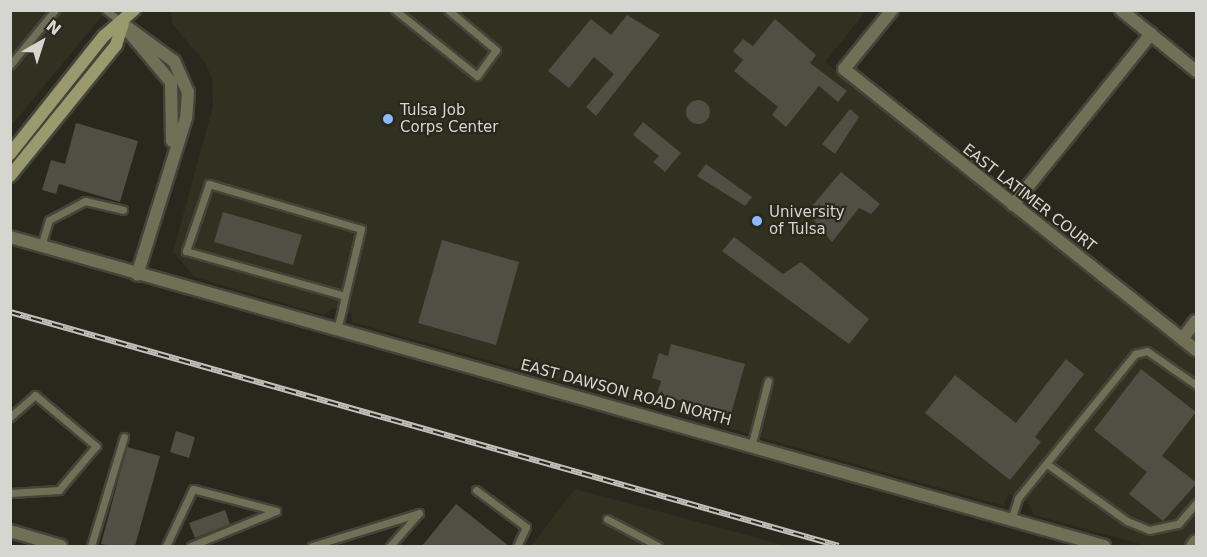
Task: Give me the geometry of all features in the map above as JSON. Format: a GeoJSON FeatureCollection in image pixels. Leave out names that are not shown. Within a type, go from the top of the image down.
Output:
{"type":"FeatureCollection","features":[{"type":"Feature","properties":{"kind":"main road"},"geometry":{"type":"LineString","coordinates":[[10,154],[104,36],[123,24],[134,10]]}},
{"type":"Feature","properties":{"kind":"main road"},"geometry":{"type":"LineString","coordinates":[[10,176],[116,45],[123,24]]}},
{"type":"Feature","properties":{"kind":"street","name":"EAST LATIMER COURT"},"geometry":{"type":"LineString","coordinates":[[892,10],[844,69],[1197,350]]}},
{"type":"Feature","properties":{"kind":"street"},"geometry":{"type":"LineString","coordinates":[[1122,10],[1197,71]]}},
{"type":"Feature","properties":{"kind":"street"},"geometry":{"type":"LineString","coordinates":[[123,24],[165,52],[186,82],[186,118],[171,154],[137,275]]}},
{"type":"Feature","properties":{"kind":"street"},"geometry":{"type":"LineString","coordinates":[[1013,205],[1151,34]]}},
{"type":"Feature","properties":{"kind":"street","name":"EAST DAWSON ROAD NORTH"},"geometry":{"type":"LineString","coordinates":[[10,237],[137,275],[752,443],[1104,546]]}},
{"type":"Feature","properties":{"kind":"street"},"geometry":{"type":"LineString","coordinates":[[1182,338],[1197,321]]}},
{"type":"Feature","properties":{"kind":"street"},"geometry":{"type":"LineString","coordinates":[[10,531],[62,546]]}},
{"type":"Feature","properties":{"kind":"street"},"geometry":{"type":"LineString","coordinates":[[1192,546],[1197,541]]}},
{"type":"Feature","properties":{"kind":"lane"},"geometry":{"type":"LineString","coordinates":[[10,65],[55,10]]}},
{"type":"Feature","properties":{"kind":"lane"},"geometry":{"type":"LineString","coordinates":[[106,10],[123,24]]}},
{"type":"Feature","properties":{"kind":"lane"},"geometry":{"type":"LineString","coordinates":[[395,10],[477,76],[496,50],[448,10]]}},
{"type":"Feature","properties":{"kind":"lane"},"geometry":{"type":"LineString","coordinates":[[337,330],[361,229],[209,184],[186,251],[345,296]]}},
{"type":"Feature","properties":{"kind":"lane"},"geometry":{"type":"LineString","coordinates":[[41,246],[49,220],[85,201],[123,210]]}},
{"type":"Feature","properties":{"kind":"lane"},"geometry":{"type":"LineString","coordinates":[[1011,520],[1018,498],[1135,354],[1147,351],[1197,385]]}},
{"type":"Feature","properties":{"kind":"lane"},"geometry":{"type":"LineString","coordinates":[[752,443],[768,381]]}},
{"type":"Feature","properties":{"kind":"lane"},"geometry":{"type":"LineString","coordinates":[[10,417],[35,395],[96,446],[59,490],[10,493]]}},
{"type":"Feature","properties":{"kind":"lane"},"geometry":{"type":"LineString","coordinates":[[91,546],[124,437]]}},
{"type":"Feature","properties":{"kind":"lane"},"geometry":{"type":"LineString","coordinates":[[1047,464],[1127,521],[1149,530],[1178,524],[1197,503]]}},
{"type":"Feature","properties":{"kind":"lane"},"geometry":{"type":"LineString","coordinates":[[166,546],[193,489],[276,512],[191,546]]}},
{"type":"Feature","properties":{"kind":"lane"},"geometry":{"type":"LineString","coordinates":[[476,490],[526,527],[516,546]]}},
{"type":"Feature","properties":{"kind":"lane"},"geometry":{"type":"LineString","coordinates":[[312,546],[419,513],[390,546]]}},
{"type":"Feature","properties":{"kind":"lane"},"geometry":{"type":"LineString","coordinates":[[608,519],[658,546]]}},
{"type":"Feature","properties":{"kind":"shaded area"},"geometry":{"type":"Polygon","coordinates":[[[11,11],[106,11],[11,126],[11,11]]]}},
{"type":"Feature","properties":{"kind":"shaded area"},"geometry":{"type":"Polygon","coordinates":[[[171,11],[866,11],[825,62],[1196,361],[1196,546],[1147,546],[1034,515],[1027,501],[1008,494],[1004,506],[352,322],[351,313],[333,308],[324,315],[195,277],[173,252],[213,106],[212,79],[205,62],[172,24],[171,11]]]}},
{"type":"Feature","properties":{"kind":"shaded area"},"geometry":{"type":"Polygon","coordinates":[[[575,489],[739,533],[787,546],[531,546],[575,489]]]}},
{"type":"Feature","properties":{"kind":"building"},"geometry":{"type":"Polygon","coordinates":[[[627,15],[660,35],[596,116],[586,107],[614,74],[594,57],[569,88],[548,71],[591,19],[611,35],[627,15]]]}},
{"type":"Feature","properties":{"kind":"building"},"geometry":{"type":"Polygon","coordinates":[[[775,19],[816,55],[810,63],[847,91],[838,102],[819,86],[786,127],[772,115],[778,107],[734,71],[743,60],[733,51],[743,39],[753,46],[775,19]]]}},
{"type":"Feature","properties":{"kind":"building"},"geometry":{"type":"Polygon","coordinates":[[[698,100],[703,101],[709,107],[709,117],[703,123],[698,124],[693,123],[687,117],[686,112],[687,107],[693,101],[698,100]]]}},
{"type":"Feature","properties":{"kind":"building"},"geometry":{"type":"Polygon","coordinates":[[[850,109],[859,117],[835,154],[822,144],[850,109]]]}},
{"type":"Feature","properties":{"kind":"building"},"geometry":{"type":"Polygon","coordinates":[[[643,122],[681,153],[665,172],[653,162],[659,156],[633,135],[643,122]]]}},
{"type":"Feature","properties":{"kind":"building"},"geometry":{"type":"Polygon","coordinates":[[[76,123],[138,141],[120,202],[59,184],[56,194],[42,190],[51,160],[65,164],[76,123]]]}},
{"type":"Feature","properties":{"kind":"building"},"geometry":{"type":"Polygon","coordinates":[[[706,164],[752,197],[745,206],[697,176],[706,164]]]}},
{"type":"Feature","properties":{"kind":"building"},"geometry":{"type":"Polygon","coordinates":[[[841,172],[880,204],[871,214],[859,208],[832,242],[807,212],[841,172]]]}},
{"type":"Feature","properties":{"kind":"building"},"geometry":{"type":"Polygon","coordinates":[[[223,212],[302,235],[293,265],[214,242],[223,212]]]}},
{"type":"Feature","properties":{"kind":"building"},"geometry":{"type":"Polygon","coordinates":[[[734,237],[783,274],[801,262],[869,319],[849,344],[722,251],[734,237]]]}},
{"type":"Feature","properties":{"kind":"building"},"geometry":{"type":"Polygon","coordinates":[[[442,240],[519,262],[496,345],[418,323],[442,240]]]}},
{"type":"Feature","properties":{"kind":"building"},"geometry":{"type":"Polygon","coordinates":[[[671,344],[745,364],[731,414],[657,394],[661,381],[652,378],[659,353],[668,356],[671,344]]]}},
{"type":"Feature","properties":{"kind":"building"},"geometry":{"type":"Polygon","coordinates":[[[1066,359],[1084,374],[1035,437],[1041,442],[1010,480],[925,413],[955,375],[1016,423],[1066,359]]]}},
{"type":"Feature","properties":{"kind":"building"},"geometry":{"type":"Polygon","coordinates":[[[1141,369],[1196,412],[1162,456],[1197,483],[1163,521],[1129,494],[1147,472],[1094,430],[1141,369]]]}},
{"type":"Feature","properties":{"kind":"building"},"geometry":{"type":"Polygon","coordinates":[[[176,431],[195,437],[189,458],[170,452],[176,431]]]}},
{"type":"Feature","properties":{"kind":"building"},"geometry":{"type":"Polygon","coordinates":[[[127,447],[160,456],[135,546],[101,544],[127,447]]]}},
{"type":"Feature","properties":{"kind":"building"},"geometry":{"type":"Polygon","coordinates":[[[456,504],[509,546],[422,546],[456,504]]]}},
{"type":"Feature","properties":{"kind":"building"},"geometry":{"type":"Polygon","coordinates":[[[225,510],[230,524],[195,538],[189,523],[225,510]]]}},
{"type":"Feature","properties":{"kind":"railway"},"geometry":{"type":"LineString","coordinates":[[10,312],[839,546]]}},
{"type":"Feature","properties":{"kind":"place","name":"Tulsa Job Corps Center"},"geometry":{"type":"Point","coordinates":[388,119]}},
{"type":"Feature","properties":{"kind":"place","name":"University of Tulsa"},"geometry":{"type":"Point","coordinates":[757,221]}}]}
